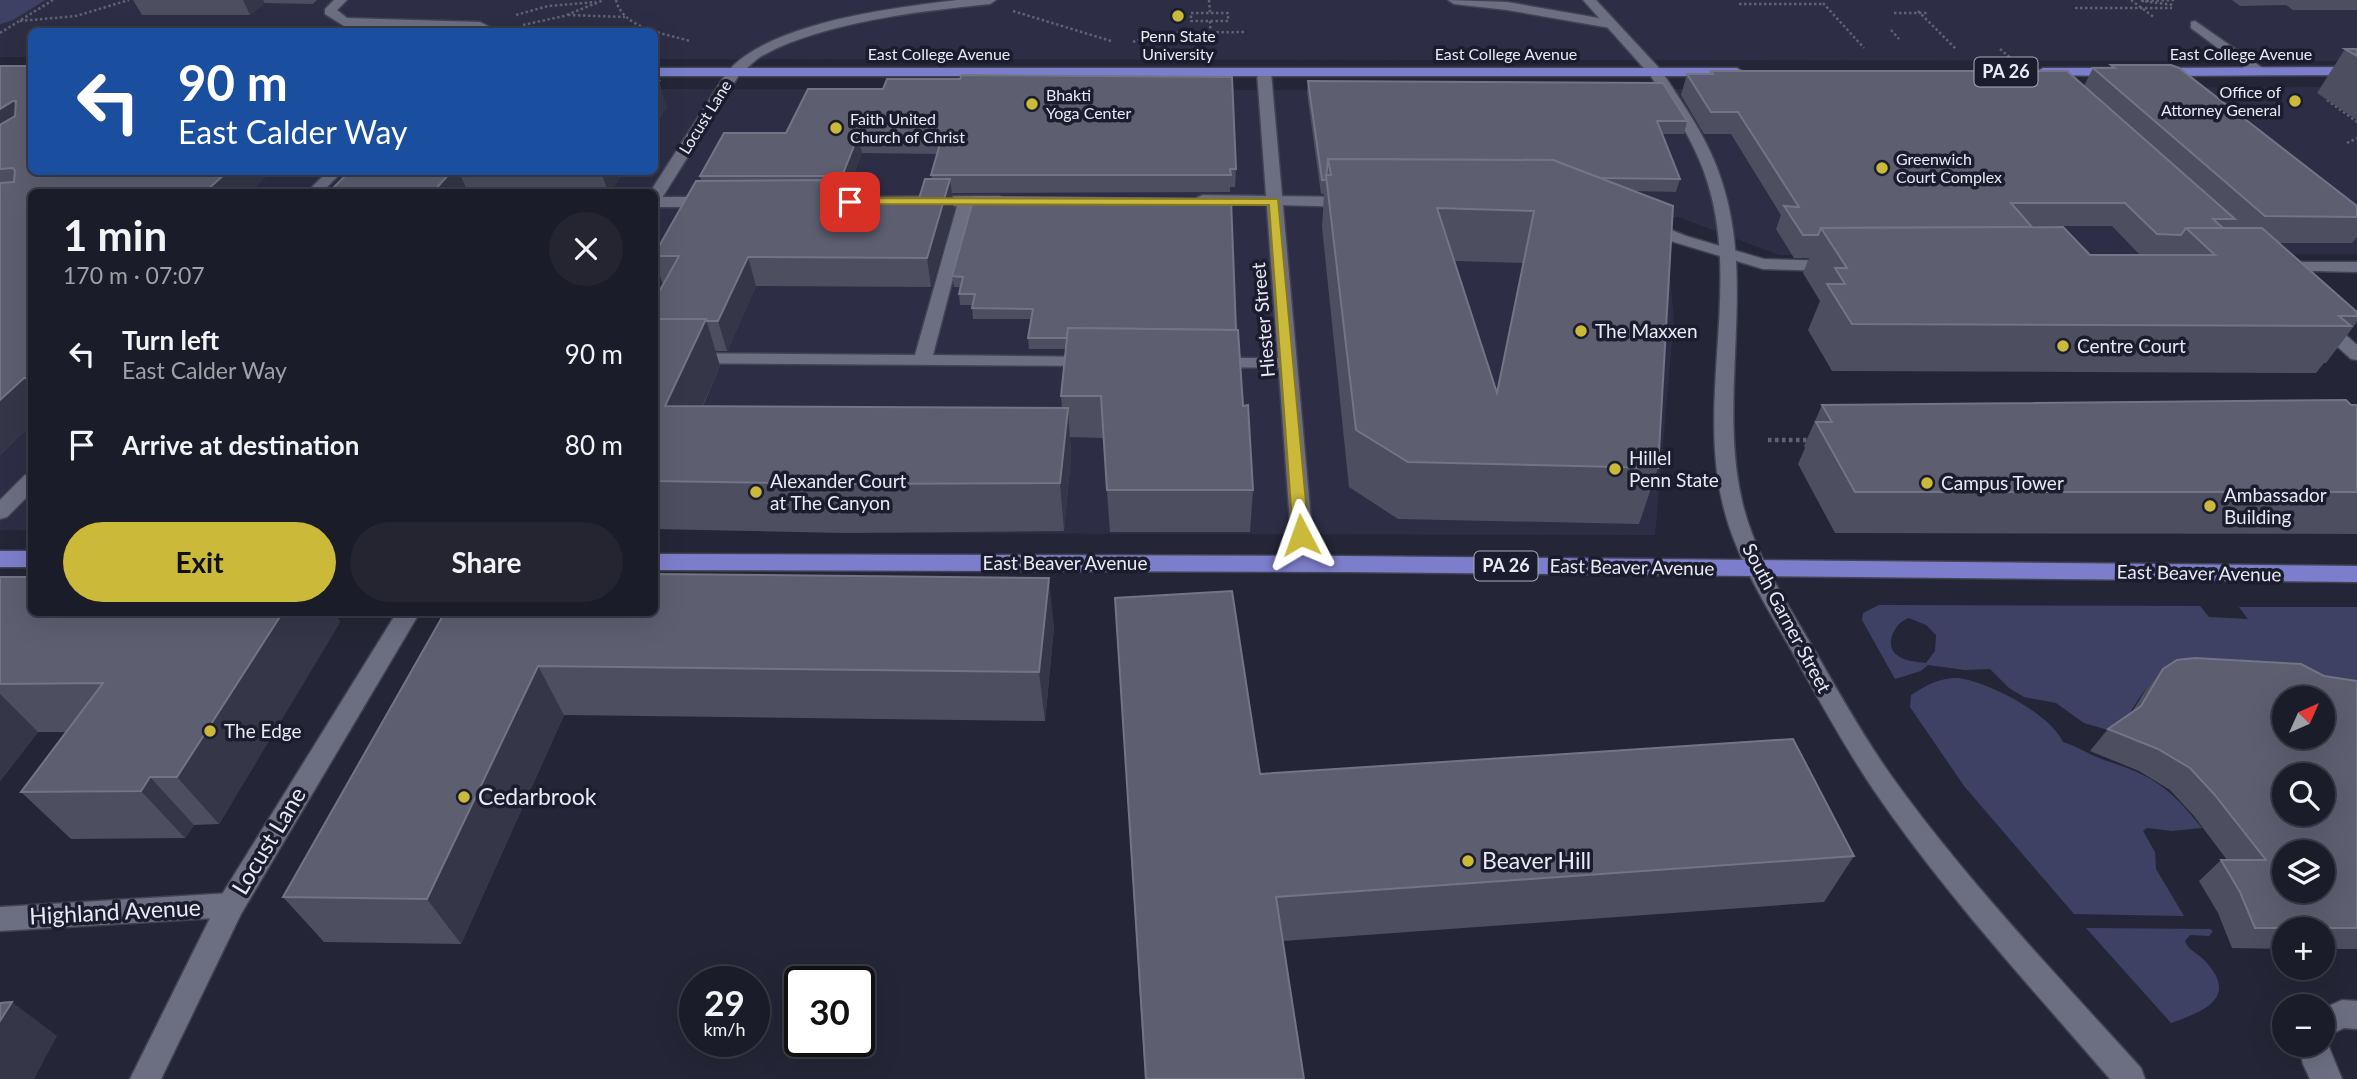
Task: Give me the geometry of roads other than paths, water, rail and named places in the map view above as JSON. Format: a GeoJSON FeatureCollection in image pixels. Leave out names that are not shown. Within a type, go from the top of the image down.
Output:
{"type":"FeatureCollection","features":[{"type":"Feature","properties":{"kind":"main road","name":"East College Avenue"},"geometry":{"type":"LineString","coordinates":[[2026,72],[2357,71]]}},
{"type":"Feature","properties":{"kind":"main road","name":"East College Avenue"},"geometry":{"type":"LineString","coordinates":[[658,72],[1748,72]]}},
{"type":"Feature","properties":{"kind":"main road"},"geometry":{"type":"LineString","coordinates":[[0,559],[28,559]]}},
{"type":"Feature","properties":{"kind":"main road","name":"East Beaver Avenue"},"geometry":{"type":"LineString","coordinates":[[658,562],[1304,564],[2357,574]]}},
{"type":"Feature","properties":{"kind":"street"},"geometry":{"type":"LineString","coordinates":[[341,0],[331,9],[331,14],[344,22],[485,28]]}},
{"type":"Feature","properties":{"kind":"street"},"geometry":{"type":"LineString","coordinates":[[734,72],[743,61],[757,53],[806,34],[890,13],[990,0]]}},
{"type":"Feature","properties":{"kind":"street"},"geometry":{"type":"LineString","coordinates":[[1454,0],[1610,23]]}},
{"type":"Feature","properties":{"kind":"street","name":"South Garner Street"},"geometry":{"type":"LineString","coordinates":[[1589,0],[1655,72],[1701,152],[1721,202],[1726,253],[1724,452],[1732,502],[1745,541],[1758,568],[1849,730],[1894,799],[1951,870],[2130,1079]]}},
{"type":"Feature","properties":{"kind":"street"},"geometry":{"type":"LineString","coordinates":[[2195,25],[2259,72]]}},
{"type":"Feature","properties":{"kind":"street","name":"Locust Lane"},"geometry":{"type":"LineString","coordinates":[[658,194],[734,72]]}},
{"type":"Feature","properties":{"kind":"street","name":"Hiester Street"},"geometry":{"type":"LineString","coordinates":[[1264,72],[1304,564]]}},
{"type":"Feature","properties":{"kind":"street"},"geometry":{"type":"LineString","coordinates":[[2047,72],[2061,85]]}},
{"type":"Feature","properties":{"kind":"street"},"geometry":{"type":"LineString","coordinates":[[317,189],[332,175]]}},
{"type":"Feature","properties":{"kind":"street"},"geometry":{"type":"LineString","coordinates":[[658,200],[728,202]]}},
{"type":"Feature","properties":{"kind":"street"},"geometry":{"type":"LineString","coordinates":[[1183,200],[1373,202]]}},
{"type":"Feature","properties":{"kind":"street"},"geometry":{"type":"LineString","coordinates":[[923,360],[966,201]]}},
{"type":"Feature","properties":{"kind":"street"},"geometry":{"type":"LineString","coordinates":[[836,202],[1016,201]]}},
{"type":"Feature","properties":{"kind":"street"},"geometry":{"type":"LineString","coordinates":[[1627,217],[1680,239],[1763,264],[1853,266]]}},
{"type":"Feature","properties":{"kind":"street"},"geometry":{"type":"LineString","coordinates":[[2280,285],[2260,267],[2357,267]]}},
{"type":"Feature","properties":{"kind":"street"},"geometry":{"type":"LineString","coordinates":[[2310,312],[2357,355]]}},
{"type":"Feature","properties":{"kind":"street"},"geometry":{"type":"LineString","coordinates":[[658,358],[1116,362]]}},
{"type":"Feature","properties":{"kind":"street"},"geometry":{"type":"LineString","coordinates":[[1200,362],[1288,363]]}},
{"type":"Feature","properties":{"kind":"street"},"geometry":{"type":"LineString","coordinates":[[0,512],[28,484]]}},
{"type":"Feature","properties":{"kind":"street","name":"Locust Lane"},"geometry":{"type":"LineString","coordinates":[[145,1079],[231,905],[407,616]]}},
{"type":"Feature","properties":{"kind":"street","name":"Highland Avenue"},"geometry":{"type":"LineString","coordinates":[[0,919],[231,905]]}},
{"type":"Feature","properties":{"kind":"street"},"geometry":{"type":"LineString","coordinates":[[2335,1018],[2342,1014],[2357,1015]]}},
{"type":"Feature","properties":{"kind":"street"},"geometry":{"type":"LineString","coordinates":[[2317,1057],[2327,1079]]}},
{"type":"Feature","properties":{"kind":"place","name":"Penn State University"},"geometry":{"type":"Point","coordinates":[1178,16]}},
{"type":"Feature","properties":{"kind":"place","name":"Office of Attorney General"},"geometry":{"type":"Point","coordinates":[2295,101]}},
{"type":"Feature","properties":{"kind":"place","name":"Bhakti Yoga Center"},"geometry":{"type":"Point","coordinates":[1032,104]}},
{"type":"Feature","properties":{"kind":"place","name":"Faith United Church of Christ"},"geometry":{"type":"Point","coordinates":[836,128]}},
{"type":"Feature","properties":{"kind":"place","name":"Greenwich Court Complex"},"geometry":{"type":"Point","coordinates":[1882,168]}},
{"type":"Feature","properties":{"kind":"place","name":"The Maxxen"},"geometry":{"type":"Point","coordinates":[1581,331]}},
{"type":"Feature","properties":{"kind":"place","name":"Centre Court"},"geometry":{"type":"Point","coordinates":[2063,346]}},
{"type":"Feature","properties":{"kind":"place","name":"Hillel Penn State"},"geometry":{"type":"Point","coordinates":[1615,469]}},
{"type":"Feature","properties":{"kind":"place","name":"Campus Tower"},"geometry":{"type":"Point","coordinates":[1927,483]}},
{"type":"Feature","properties":{"kind":"place","name":"Alexander Court at The Canyon"},"geometry":{"type":"Point","coordinates":[756,492]}},
{"type":"Feature","properties":{"kind":"place","name":"Ambassador Building"},"geometry":{"type":"Point","coordinates":[2210,506]}},
{"type":"Feature","properties":{"kind":"place","name":"The Edge"},"geometry":{"type":"Point","coordinates":[210,731]}},
{"type":"Feature","properties":{"kind":"place","name":"Cedarbrook"},"geometry":{"type":"Point","coordinates":[464,797]}},
{"type":"Feature","properties":{"kind":"place","name":"Beaver Hill"},"geometry":{"type":"Point","coordinates":[1468,861]}}]}
